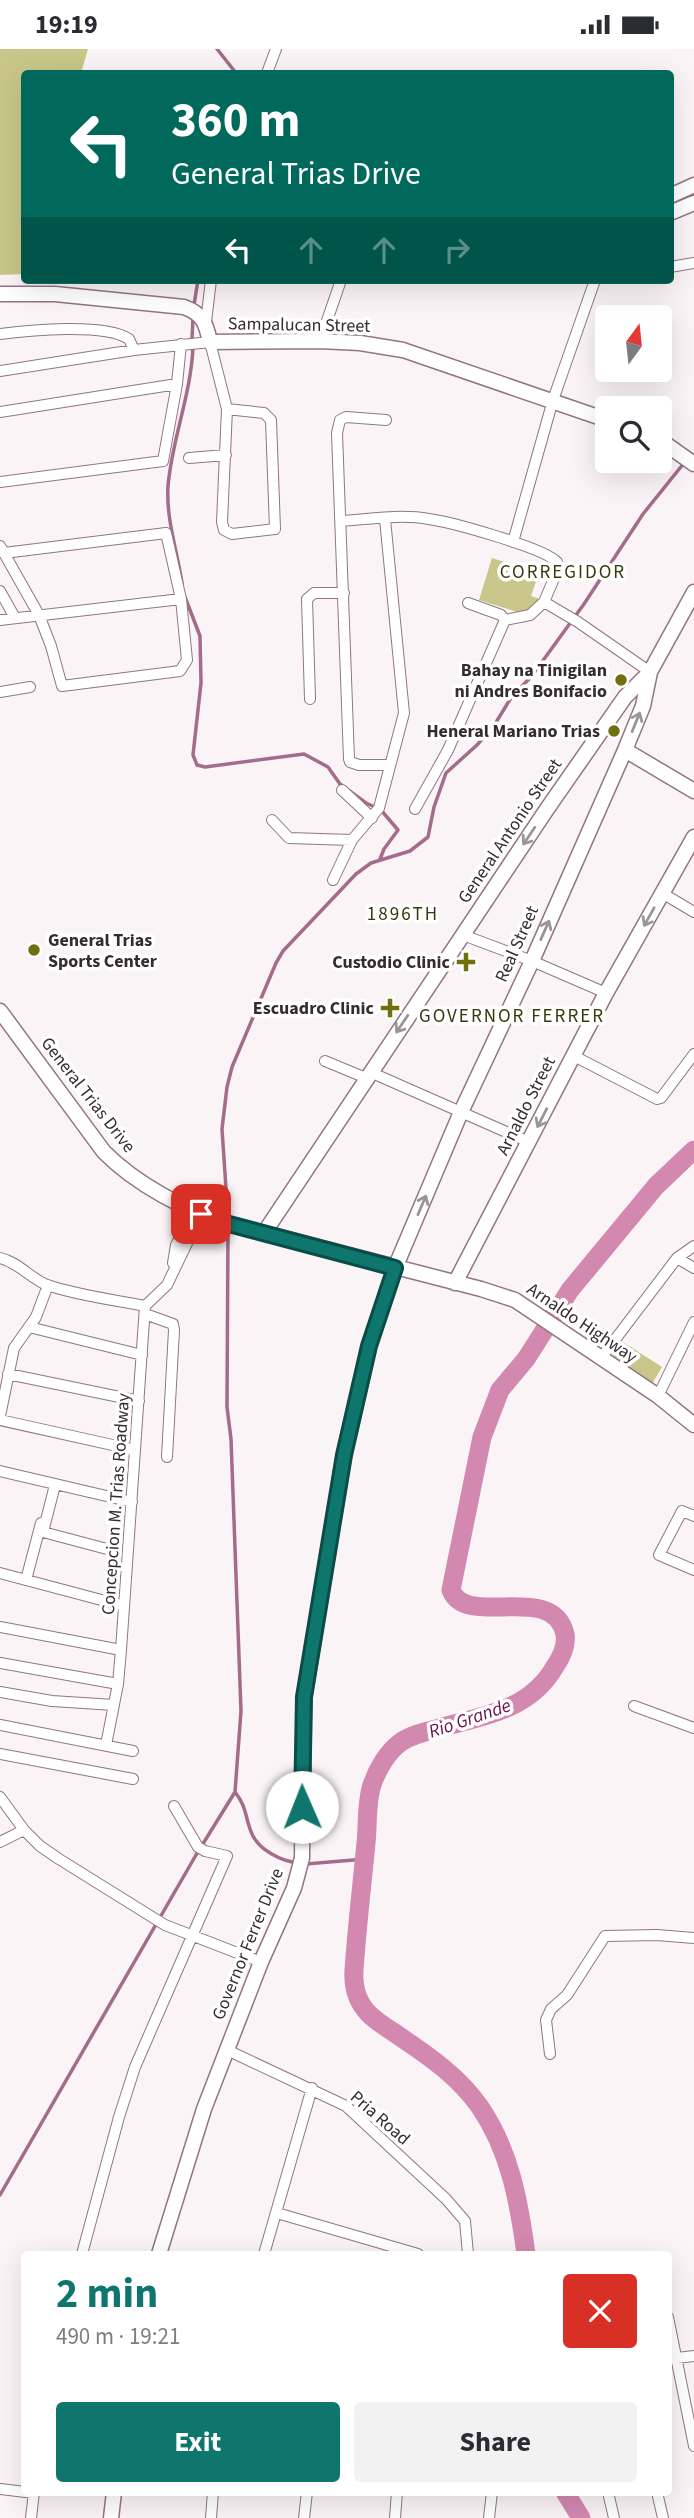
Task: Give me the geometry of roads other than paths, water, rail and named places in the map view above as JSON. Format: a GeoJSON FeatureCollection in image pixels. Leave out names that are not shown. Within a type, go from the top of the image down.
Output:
{"type":"FeatureCollection","features":[{"type":"Feature","properties":{"kind":"main road"},"geometry":{"type":"LineString","coordinates":[[674,194],[694,185]]}},
{"type":"Feature","properties":{"kind":"main road"},"geometry":{"type":"LineString","coordinates":[[674,211],[694,202]]}},
{"type":"Feature","properties":{"kind":"main road","name":"Sampalucan Street"},"geometry":{"type":"LineString","coordinates":[[0,294],[55,294],[170,304],[194,311],[206,322],[210,342],[320,341],[360,343],[403,350],[595,416]]}},
{"type":"Feature","properties":{"kind":"main road"},"geometry":{"type":"LineString","coordinates":[[672,449],[687,460]]}},
{"type":"Feature","properties":{"kind":"main road","name":"General Antonio Street"},"geometry":{"type":"LineString","coordinates":[[264,1233],[625,697],[650,672],[694,593]]}},
{"type":"Feature","properties":{"kind":"main road","name":"Real Street"},"geometry":{"type":"LineString","coordinates":[[395,1268],[461,1112],[532,961],[625,750],[643,705],[650,672]]}},
{"type":"Feature","properties":{"kind":"main road"},"geometry":{"type":"LineString","coordinates":[[625,750],[694,791]]}},
{"type":"Feature","properties":{"kind":"main road","name":"Arnaldo Street"},"geometry":{"type":"LineString","coordinates":[[455,1283],[606,993],[694,837]]}},
{"type":"Feature","properties":{"kind":"main road","name":"General Trias Drive"},"geometry":{"type":"LineString","coordinates":[[0,1011],[104,1152],[120,1168],[158,1192],[221,1222],[395,1268]]}},
{"type":"Feature","properties":{"kind":"main road","name":"Arnaldo Highway"},"geometry":{"type":"LineString","coordinates":[[395,1268],[515,1300],[658,1396],[694,1425]]}},
{"type":"Feature","properties":{"kind":"main road","name":"Governor Ferrer Drive"},"geometry":{"type":"LineString","coordinates":[[160,2251],[185,2166],[227,2050],[261,1962],[294,1888],[302,1859],[304,1697],[311,1650],[344,1455],[369,1346],[395,1268]]}},
{"type":"Feature","properties":{"kind":"main road"},"geometry":{"type":"LineString","coordinates":[[111,2518],[114,2496]]}},
{"type":"Feature","properties":{"kind":"street"},"geometry":{"type":"LineString","coordinates":[[268,70],[276,49]]}},
{"type":"Feature","properties":{"kind":"street"},"geometry":{"type":"LineString","coordinates":[[674,266],[694,263]]}},
{"type":"Feature","properties":{"kind":"street"},"geometry":{"type":"LineString","coordinates":[[206,322],[211,284]]}},
{"type":"Feature","properties":{"kind":"street"},"geometry":{"type":"LineString","coordinates":[[320,341],[340,284]]}},
{"type":"Feature","properties":{"kind":"street"},"geometry":{"type":"LineString","coordinates":[[513,542],[553,400],[594,284]]}},
{"type":"Feature","properties":{"kind":"street"},"geometry":{"type":"LineString","coordinates":[[0,334],[43,329],[117,333],[129,339],[134,350]]}},
{"type":"Feature","properties":{"kind":"street"},"geometry":{"type":"LineString","coordinates":[[0,371],[134,350],[210,342],[227,409],[222,522],[224,530],[232,534],[275,529],[271,420],[264,413],[227,409]]}},
{"type":"Feature","properties":{"kind":"street"},"geometry":{"type":"LineString","coordinates":[[0,482],[163,461],[177,384],[181,344]]}},
{"type":"Feature","properties":{"kind":"street"},"geometry":{"type":"LineString","coordinates":[[0,412],[177,384]]}},
{"type":"Feature","properties":{"kind":"street"},"geometry":{"type":"LineString","coordinates":[[386,420],[346,418],[340,420],[337,433],[349,759],[355,765],[390,765]]}},
{"type":"Feature","properties":{"kind":"street"},"geometry":{"type":"LineString","coordinates":[[189,458],[226,455]]}},
{"type":"Feature","properties":{"kind":"street"},"geometry":{"type":"LineString","coordinates":[[333,880],[352,840],[372,818],[381,802],[404,706],[385,519]]}},
{"type":"Feature","properties":{"kind":"street"},"geometry":{"type":"LineString","coordinates":[[342,521],[428,519],[513,542],[551,556],[557,562],[558,569],[544,602],[530,615],[505,620]]}},
{"type":"Feature","properties":{"kind":"street"},"geometry":{"type":"LineString","coordinates":[[166,533],[181,599],[187,660],[180,671],[62,686],[39,615],[2,550],[166,533]]}},
{"type":"Feature","properties":{"kind":"street"},"geometry":{"type":"LineString","coordinates":[[0,591],[15,618]]}},
{"type":"Feature","properties":{"kind":"street"},"geometry":{"type":"LineString","coordinates":[[310,699],[307,599],[314,593],[344,593]]}},
{"type":"Feature","properties":{"kind":"street"},"geometry":{"type":"LineString","coordinates":[[0,620],[181,599]]}},
{"type":"Feature","properties":{"kind":"street"},"geometry":{"type":"LineString","coordinates":[[544,602],[650,672]]}},
{"type":"Feature","properties":{"kind":"street"},"geometry":{"type":"LineString","coordinates":[[468,603],[501,615],[505,620]]}},
{"type":"Feature","properties":{"kind":"street"},"geometry":{"type":"LineString","coordinates":[[415,809],[448,750],[505,620]]}},
{"type":"Feature","properties":{"kind":"street"},"geometry":{"type":"LineString","coordinates":[[0,692],[30,687]]}},
{"type":"Feature","properties":{"kind":"street"},"geometry":{"type":"LineString","coordinates":[[342,790],[372,818]]}},
{"type":"Feature","properties":{"kind":"street"},"geometry":{"type":"LineString","coordinates":[[272,820],[289,838],[352,840]]}},
{"type":"Feature","properties":{"kind":"street"},"geometry":{"type":"LineString","coordinates":[[662,893],[694,912]]}},
{"type":"Feature","properties":{"kind":"street"},"geometry":{"type":"LineString","coordinates":[[463,935],[606,993]]}},
{"type":"Feature","properties":{"kind":"street"},"geometry":{"type":"LineString","coordinates":[[574,1056],[656,1099],[661,1098],[694,1054]]}},
{"type":"Feature","properties":{"kind":"street"},"geometry":{"type":"LineString","coordinates":[[325,1061],[368,1075],[529,1142]]}},
{"type":"Feature","properties":{"kind":"street"},"geometry":{"type":"LineString","coordinates":[[145,1310],[167,1285],[176,1245],[198,1213]]}},
{"type":"Feature","properties":{"kind":"street"},"geometry":{"type":"LineString","coordinates":[[601,1358],[677,1258],[694,1246]]}},
{"type":"Feature","properties":{"kind":"street"},"geometry":{"type":"LineString","coordinates":[[0,1258],[11,1260],[29,1276],[48,1285],[145,1310],[173,1324],[167,1457]]}},
{"type":"Feature","properties":{"kind":"street"},"geometry":{"type":"LineString","coordinates":[[677,1258],[694,1268]]}},
{"type":"Feature","properties":{"kind":"street"},"geometry":{"type":"LineString","coordinates":[[48,1285],[36,1317],[14,1348],[0,1418],[135,1450]]}},
{"type":"Feature","properties":{"kind":"street","name":"Concepcion M. Trias Roadway"},"geometry":{"type":"LineString","coordinates":[[106,1745],[118,1684],[145,1310]]}},
{"type":"Feature","properties":{"kind":"street"},"geometry":{"type":"LineString","coordinates":[[658,1396],[694,1322]]}},
{"type":"Feature","properties":{"kind":"street"},"geometry":{"type":"LineString","coordinates":[[29,1327],[142,1355]]}},
{"type":"Feature","properties":{"kind":"street"},"geometry":{"type":"LineString","coordinates":[[8,1374],[139,1401]]}},
{"type":"Feature","properties":{"kind":"street"},"geometry":{"type":"LineString","coordinates":[[0,1471],[132,1502]]}},
{"type":"Feature","properties":{"kind":"street"},"geometry":{"type":"LineString","coordinates":[[53,1485],[43,1532],[107,1549]]}},
{"type":"Feature","properties":{"kind":"street"},"geometry":{"type":"LineString","coordinates":[[26,1580],[53,1485]]}},
{"type":"Feature","properties":{"kind":"street"},"geometry":{"type":"LineString","coordinates":[[694,1516],[682,1511],[659,1555],[694,1570]]}},
{"type":"Feature","properties":{"kind":"street"},"geometry":{"type":"LineString","coordinates":[[0,1573],[124,1605]]}},
{"type":"Feature","properties":{"kind":"street"},"geometry":{"type":"LineString","coordinates":[[0,1627],[121,1650]]}},
{"type":"Feature","properties":{"kind":"street"},"geometry":{"type":"LineString","coordinates":[[0,1663],[118,1684]]}},
{"type":"Feature","properties":{"kind":"street"},"geometry":{"type":"LineString","coordinates":[[0,1692],[52,1701],[114,1705]]}},
{"type":"Feature","properties":{"kind":"street"},"geometry":{"type":"LineString","coordinates":[[634,1706],[694,1727]]}},
{"type":"Feature","properties":{"kind":"street"},"geometry":{"type":"LineString","coordinates":[[0,1725],[133,1751]]}},
{"type":"Feature","properties":{"kind":"street"},"geometry":{"type":"LineString","coordinates":[[0,1754],[133,1779]]}},
{"type":"Feature","properties":{"kind":"street"},"geometry":{"type":"LineString","coordinates":[[0,1797],[24,1830],[40,1846],[150,1916],[190,1936],[261,1962]]}},
{"type":"Feature","properties":{"kind":"street"},"geometry":{"type":"LineString","coordinates":[[83,2251],[118,2117],[135,2067],[227,1856],[202,1849],[174,1806]]}},
{"type":"Feature","properties":{"kind":"street"},"geometry":{"type":"LineString","coordinates":[[0,1842],[24,1830]]}},
{"type":"Feature","properties":{"kind":"street"},"geometry":{"type":"LineString","coordinates":[[550,2055],[546,2020],[551,2009],[567,1996],[605,1936],[657,1935],[694,1938]]}},
{"type":"Feature","properties":{"kind":"street","name":"Pria Road"},"geometry":{"type":"LineString","coordinates":[[227,2050],[346,2106],[446,2199],[465,2221],[468,2251]]}},
{"type":"Feature","properties":{"kind":"street"},"geometry":{"type":"LineString","coordinates":[[265,2251],[312,2088]]}},
{"type":"Feature","properties":{"kind":"street"},"geometry":{"type":"LineString","coordinates":[[276,2213],[408,2251]]}},
{"type":"Feature","properties":{"kind":"street"},"geometry":{"type":"LineString","coordinates":[[694,2356],[672,2358],[689,2402],[694,2446]]}},
{"type":"Feature","properties":{"kind":"street"},"geometry":{"type":"LineString","coordinates":[[0,2489],[21,2491]]}},
{"type":"Feature","properties":{"kind":"street"},"geometry":{"type":"LineString","coordinates":[[31,2518],[34,2496]]}},
{"type":"Feature","properties":{"kind":"street"},"geometry":{"type":"LineString","coordinates":[[211,2518],[214,2496]]}},
{"type":"Feature","properties":{"kind":"street"},"geometry":{"type":"LineString","coordinates":[[304,2518],[307,2496]]}},
{"type":"Feature","properties":{"kind":"street"},"geometry":{"type":"LineString","coordinates":[[395,2518],[397,2496]]}},
{"type":"Feature","properties":{"kind":"street"},"geometry":{"type":"LineString","coordinates":[[489,2518],[492,2496]]}},
{"type":"Feature","properties":{"kind":"street"},"geometry":{"type":"LineString","coordinates":[[609,2496],[614,2518]]}},
{"type":"Feature","properties":{"kind":"street"},"geometry":{"type":"LineString","coordinates":[[658,2496],[663,2518]]}},
{"type":"Feature","properties":{"kind":"waterway"},"geometry":{"type":"LineString","coordinates":[[217,49],[234,70]]}},
{"type":"Feature","properties":{"kind":"waterway"},"geometry":{"type":"LineString","coordinates":[[194,305],[197,284]]}},
{"type":"Feature","properties":{"kind":"waterway"},"geometry":{"type":"LineString","coordinates":[[192,339],[193,317]]}},
{"type":"Feature","properties":{"kind":"waterway"},"geometry":{"type":"LineString","coordinates":[[182,583],[170,522],[168,486],[189,382],[193,347]]}},
{"type":"Feature","properties":{"kind":"waterway"},"geometry":{"type":"LineString","coordinates":[[228,1218],[222,1129],[227,1087],[232,1067],[283,951],[356,874],[371,863],[410,851],[428,837],[434,807],[446,773],[477,745],[495,724],[512,696],[531,677],[584,604],[643,514],[684,463]]}},
{"type":"Feature","properties":{"kind":"waterway"},"geometry":{"type":"LineString","coordinates":[[185,597],[200,636],[201,683],[193,755],[197,765],[205,767],[304,754],[328,767],[340,784],[377,808]]}},
{"type":"Feature","properties":{"kind":"waterway"},"geometry":{"type":"LineString","coordinates":[[380,859],[398,830],[381,810]]}},
{"type":"Feature","properties":{"kind":"waterway","name":"Rio Grande"},"geometry":{"type":"LineString","coordinates":[[526,2251],[512,2177],[499,2141],[480,2107],[463,2086],[443,2068],[372,2017],[361,2004],[357,1993],[354,1970],[369,1799],[380,1767],[401,1742],[418,1734],[486,1716],[517,1703],[543,1683],[557,1664],[565,1643],[565,1634],[557,1618],[544,1610],[528,1607],[473,1606],[460,1601],[451,1590],[482,1437],[500,1390],[526,1359],[570,1290],[656,1186],[694,1150]]}},
{"type":"Feature","properties":{"kind":"waterway"},"geometry":{"type":"LineString","coordinates":[[0,2195],[235,1792],[241,1711],[231,1439],[227,1407],[228,1229]]}},
{"type":"Feature","properties":{"kind":"waterway"},"geometry":{"type":"LineString","coordinates":[[235,1792],[244,1808],[255,1840],[278,1857],[298,1863]]}},
{"type":"Feature","properties":{"kind":"waterway"},"geometry":{"type":"LineString","coordinates":[[306,1864],[365,1859]]}},
{"type":"Feature","properties":{"kind":"waterway","name":"Rio Grande"},"geometry":{"type":"LineString","coordinates":[[567,2496],[581,2518]]}},
{"type":"Feature","properties":{"kind":"place","name":"Bahay na Tinigilan ni Andres Bonifacio"},"geometry":{"type":"Point","coordinates":[621,680]}},
{"type":"Feature","properties":{"kind":"place","name":"Heneral Mariano Trias"},"geometry":{"type":"Point","coordinates":[614,731]}},
{"type":"Feature","properties":{"kind":"place","name":"General Trias Sports Center"},"geometry":{"type":"Point","coordinates":[34,950]}},
{"type":"Feature","properties":{"kind":"place","name":"Custodio Clinic"},"geometry":{"type":"Point","coordinates":[466,962]}},
{"type":"Feature","properties":{"kind":"place","name":"Escuadro Clinic"},"geometry":{"type":"Point","coordinates":[390,1008]}},
{"type":"Feature","properties":{"kind":"district","name":"CORREGIDOR"},"geometry":{"type":"Point","coordinates":[563,572]}},
{"type":"Feature","properties":{"kind":"district","name":"1896TH"},"geometry":{"type":"Point","coordinates":[403,914]}},
{"type":"Feature","properties":{"kind":"district","name":"GOVERNOR FERRER"},"geometry":{"type":"Point","coordinates":[512,1016]}}]}
